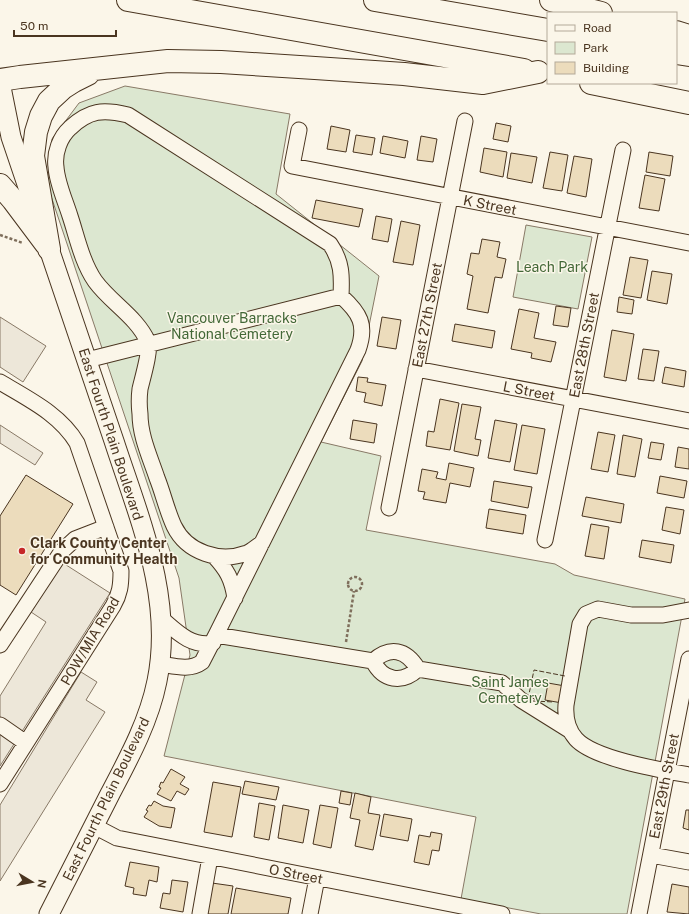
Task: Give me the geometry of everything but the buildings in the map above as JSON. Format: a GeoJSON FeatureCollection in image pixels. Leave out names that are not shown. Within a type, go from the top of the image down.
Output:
{"type":"FeatureCollection","features":[{"type":"Feature","properties":{"kind":"highway"},"geometry":{"type":"LineString","coordinates":[[128,0],[543,73]]}},
{"type":"Feature","properties":{"kind":"highway"},"geometry":{"type":"LineString","coordinates":[[375,0],[547,30]]}},
{"type":"Feature","properties":{"kind":"highway"},"geometry":{"type":"LineString","coordinates":[[551,0],[597,12]]}},
{"type":"Feature","properties":{"kind":"highway"},"geometry":{"type":"LineString","coordinates":[[677,32],[689,36]]}},
{"type":"Feature","properties":{"kind":"highway"},"geometry":{"type":"LineString","coordinates":[[677,53],[689,55]]}},
{"type":"Feature","properties":{"kind":"highway"},"geometry":{"type":"LineString","coordinates":[[0,82],[20,77],[168,61],[221,62],[404,74],[483,83],[543,73]]}},
{"type":"Feature","properties":{"kind":"highway"},"geometry":{"type":"LineString","coordinates":[[49,249],[33,156],[36,132],[41,116],[49,101],[74,80],[98,69]]}},
{"type":"Feature","properties":{"kind":"highway"},"geometry":{"type":"LineString","coordinates":[[596,84],[689,103]]}},
{"type":"Feature","properties":{"kind":"highway"},"geometry":{"type":"LineString","coordinates":[[0,185],[13,200],[49,249]]}},
{"type":"Feature","properties":{"kind":"main road","name":"East Fourth Plain Boulevard"},"geometry":{"type":"LineString","coordinates":[[0,82],[11,137],[87,360],[147,545],[158,588],[162,619],[160,664],[154,695],[144,723],[130,755],[49,914]]}},
{"type":"Feature","properties":{"kind":"street"},"geometry":{"type":"LineString","coordinates":[[160,664],[181,667],[198,665],[202,662],[235,598],[358,350],[362,339],[362,327],[359,315],[341,296],[340,263],[336,253],[330,244],[325,240],[128,115],[111,111],[94,113],[78,120],[65,133],[58,148],[55,166],[59,183],[87,266],[95,280],[105,292],[139,326],[149,344],[140,391],[140,415],[144,438],[174,527],[185,540],[198,551],[214,556],[231,557],[248,552],[262,543]]}},
{"type":"Feature","properties":{"kind":"street","name":"East 27th Street"},"geometry":{"type":"LineString","coordinates":[[389,508],[465,121]]}},
{"type":"Feature","properties":{"kind":"street","name":"K Street"},"geometry":{"type":"LineString","coordinates":[[299,130],[292,166],[689,243]]}},
{"type":"Feature","properties":{"kind":"street","name":"East 28th Street"},"geometry":{"type":"LineString","coordinates":[[545,540],[623,150]]}},
{"type":"Feature","properties":{"kind":"street"},"geometry":{"type":"LineString","coordinates":[[87,360],[341,296]]}},
{"type":"Feature","properties":{"kind":"street","name":"L Street"},"geometry":{"type":"LineString","coordinates":[[416,369],[689,421]]}},
{"type":"Feature","properties":{"kind":"street","name":"POW/MIA Road"},"geometry":{"type":"LineString","coordinates":[[0,382],[54,416],[71,432],[78,443],[121,571],[121,585],[118,597],[0,784]]}},
{"type":"Feature","properties":{"kind":"street"},"geometry":{"type":"LineString","coordinates":[[0,645],[62,551],[75,539],[106,528]]}},
{"type":"Feature","properties":{"kind":"street"},"geometry":{"type":"LineString","coordinates":[[214,556],[225,568],[232,582],[235,598]]}},
{"type":"Feature","properties":{"kind":"street"},"geometry":{"type":"LineString","coordinates":[[689,610],[663,615],[632,615],[598,609],[586,614],[580,624],[565,718],[569,730],[576,740],[586,747],[605,756],[689,775]]}},
{"type":"Feature","properties":{"kind":"street"},"geometry":{"type":"LineString","coordinates":[[162,619],[189,640],[202,644],[214,639],[373,661]]}},
{"type":"Feature","properties":{"kind":"street"},"geometry":{"type":"LineString","coordinates":[[373,661],[380,655],[388,652],[398,652],[410,658],[418,669],[502,683],[521,700],[569,730]]}},
{"type":"Feature","properties":{"kind":"street","name":"East 29th Street"},"geometry":{"type":"LineString","coordinates":[[639,914],[667,771],[686,687],[689,659]]}},
{"type":"Feature","properties":{"kind":"street"},"geometry":{"type":"LineString","coordinates":[[373,661],[376,668],[389,678],[405,678],[418,669]]}},
{"type":"Feature","properties":{"kind":"street"},"geometry":{"type":"LineString","coordinates":[[0,725],[26,743]]}},
{"type":"Feature","properties":{"kind":"street","name":"O Street"},"geometry":{"type":"LineString","coordinates":[[94,826],[117,838],[502,914]]}},
{"type":"Feature","properties":{"kind":"street"},"geometry":{"type":"LineString","coordinates":[[651,855],[689,862]]}},
{"type":"Feature","properties":{"kind":"street"},"geometry":{"type":"LineString","coordinates":[[200,914],[210,857]]}},
{"type":"Feature","properties":{"kind":"street"},"geometry":{"type":"LineString","coordinates":[[310,914],[317,878]]}},
{"type":"Feature","properties":{"kind":"path"},"geometry":{"type":"LineString","coordinates":[[356,576],[361,579],[362,585],[359,590],[354,591],[348,588],[347,583],[350,578],[356,576]]}},
{"type":"Feature","properties":{"kind":"path"},"geometry":{"type":"LineString","coordinates":[[344,656],[354,591]]}},
{"type":"Feature","properties":{"kind":"green space"},"geometry":{"type":"Polygon","coordinates":[[[125,86],[290,114],[276,194],[379,276],[362,361],[321,442],[381,456],[366,530],[555,564],[574,575],[685,599],[627,914],[541,914],[461,899],[476,817],[164,756],[190,655],[179,578],[47,184],[52,139],[79,103],[125,86]]]}},
{"type":"Feature","properties":{"kind":"green space","name":"Leach Park"},"geometry":{"type":"Polygon","coordinates":[[[526,225],[592,237],[578,309],[513,297],[526,225]]]}},
{"type":"Feature","properties":{"kind":"shaded area"},"geometry":{"type":"Polygon","coordinates":[[[0,317],[46,346],[23,382],[0,367],[0,317]]]}},
{"type":"Feature","properties":{"kind":"shaded area"},"geometry":{"type":"Polygon","coordinates":[[[0,425],[43,453],[35,465],[0,443],[0,425]]]}},
{"type":"Feature","properties":{"kind":"shaded area"},"geometry":{"type":"Polygon","coordinates":[[[63,563],[110,593],[0,766],[0,696],[46,622],[31,612],[63,563]]]}},
{"type":"Feature","properties":{"kind":"shaded area"},"geometry":{"type":"Polygon","coordinates":[[[81,672],[97,682],[86,700],[105,712],[0,881],[0,805],[81,672]]]}},
{"type":"Feature","properties":{"kind":"fence"},"geometry":{"type":"LineString","coordinates":[[528,699],[534,670],[565,676]]}},
{"type":"Feature","properties":{"kind":"fence"},"geometry":{"type":"LineString","coordinates":[[533,701],[554,702]]}},
{"type":"Feature","properties":{"kind":"place","name":"Clark County Center for Community Health"},"geometry":{"type":"Point","coordinates":[22,551]}},
{"type":"Feature","properties":{"kind":"park label","name":"Vancouver Barracks National Cemetery"},"geometry":{"type":"Point","coordinates":[232,326]}},
{"type":"Feature","properties":{"kind":"park label","name":"Saint James Cemetery"},"geometry":{"type":"Point","coordinates":[510,690]}}]}
